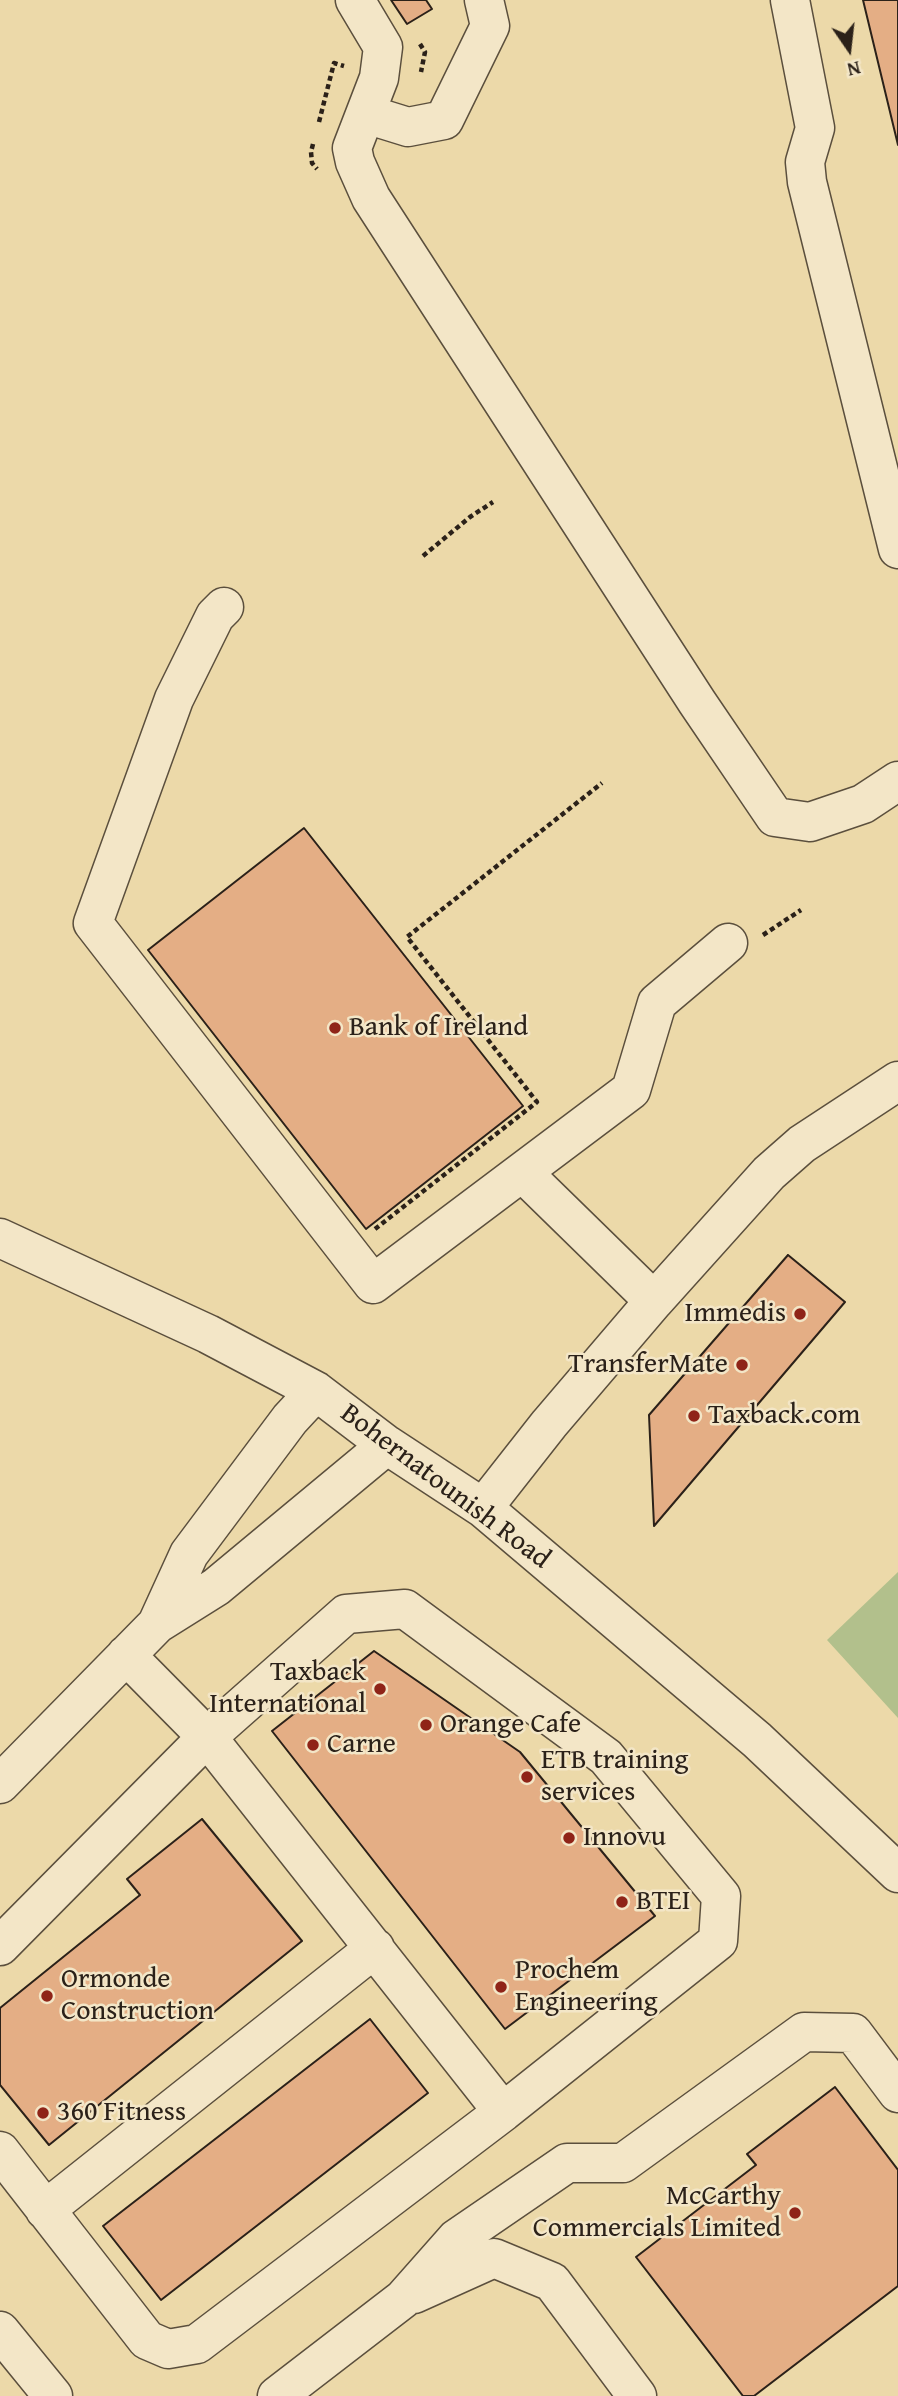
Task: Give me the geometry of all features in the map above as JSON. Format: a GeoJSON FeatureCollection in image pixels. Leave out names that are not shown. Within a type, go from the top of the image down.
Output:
{"type":"FeatureCollection","features":[{"type":"Feature","properties":{"kind":"street"},"geometry":{"type":"LineString","coordinates":[[355,0],[383,47],[379,78],[352,148],[355,162],[371,198],[697,702],[775,817],[810,822],[863,804],[898,781]]}},
{"type":"Feature","properties":{"kind":"street"},"geometry":{"type":"LineString","coordinates":[[366,114],[408,127],[444,120],[490,26],[484,0]]}},
{"type":"Feature","properties":{"kind":"street"},"geometry":{"type":"LineString","coordinates":[[790,0],[815,128],[805,162],[807,182],[898,549]]}},
{"type":"Feature","properties":{"kind":"street"},"geometry":{"type":"LineString","coordinates":[[224,607],[215,616],[174,699],[93,923],[373,1284],[631,1090],[657,1003],[728,943]]}},
{"type":"Feature","properties":{"kind":"street"},"geometry":{"type":"LineString","coordinates":[[484,1508],[549,1424],[654,1301],[769,1173],[802,1144],[898,1081]]}},
{"type":"Feature","properties":{"kind":"street"},"geometry":{"type":"LineString","coordinates":[[522,1172],[654,1301]]}},
{"type":"Feature","properties":{"kind":"street","name":"Bohernatounish Road"},"geometry":{"type":"LineString","coordinates":[[0,1238],[208,1334],[316,1391],[387,1445],[484,1508],[757,1740],[898,1873]]}},
{"type":"Feature","properties":{"kind":"street"},"geometry":{"type":"LineString","coordinates":[[158,1624],[189,1554],[290,1419],[316,1391]]}},
{"type":"Feature","properties":{"kind":"street"},"geometry":{"type":"LineString","coordinates":[[0,1784],[158,1624],[216,1587],[387,1445]]}},
{"type":"Feature","properties":{"kind":"street"},"geometry":{"type":"LineString","coordinates":[[0,1946],[207,1737],[346,1614],[405,1609],[606,1757],[721,1896],[718,1941],[503,2112],[197,2344],[169,2349],[147,2340],[0,2151]]}},
{"type":"Feature","properties":{"kind":"street"},"geometry":{"type":"LineString","coordinates":[[126,1655],[207,1737],[503,2112]]}},
{"type":"Feature","properties":{"kind":"street"},"geometry":{"type":"LineString","coordinates":[[45,2210],[375,1948]]}},
{"type":"Feature","properties":{"kind":"street"},"geometry":{"type":"LineString","coordinates":[[277,2396],[403,2299],[456,2239],[567,2163],[623,2163],[804,2032],[853,2033],[898,2093]]}},
{"type":"Feature","properties":{"kind":"street"},"geometry":{"type":"LineString","coordinates":[[403,2299],[494,2258],[552,2282],[637,2396]]}},
{"type":"Feature","properties":{"kind":"street"},"geometry":{"type":"LineString","coordinates":[[0,2331],[53,2396]]}},
{"type":"Feature","properties":{"kind":"path"},"geometry":{"type":"LineString","coordinates":[[423,556],[470,517],[493,502]]}},
{"type":"Feature","properties":{"kind":"path"},"geometry":{"type":"LineString","coordinates":[[347,1251],[537,1102],[407,937],[602,783]]}},
{"type":"Feature","properties":{"kind":"path"},"geometry":{"type":"LineString","coordinates":[[768,932],[801,911]]}},
{"type":"Feature","properties":{"kind":"green space"},"geometry":{"type":"Polygon","coordinates":[[[898,1572],[898,1718],[827,1640],[898,1572]]]}},
{"type":"Feature","properties":{"kind":"building"},"geometry":{"type":"Polygon","coordinates":[[[391,0],[426,0],[432,9],[407,24],[391,0]]]}},
{"type":"Feature","properties":{"kind":"building"},"geometry":{"type":"Polygon","coordinates":[[[863,0],[898,0],[898,145],[863,0]]]}},
{"type":"Feature","properties":{"kind":"building","name":"Bank of Ireland"},"geometry":{"type":"Polygon","coordinates":[[[304,828],[523,1106],[366,1229],[148,950],[304,828]]]}},
{"type":"Feature","properties":{"kind":"building"},"geometry":{"type":"Polygon","coordinates":[[[788,1255],[845,1302],[654,1526],[649,1415],[788,1255]]]}},
{"type":"Feature","properties":{"kind":"building"},"geometry":{"type":"Polygon","coordinates":[[[374,1651],[520,1752],[655,1916],[505,2029],[272,1731],[374,1651]]]}},
{"type":"Feature","properties":{"kind":"building"},"geometry":{"type":"Polygon","coordinates":[[[202,1819],[302,1941],[49,2145],[0,2085],[0,2008],[140,1895],[127,1879],[202,1819]]]}},
{"type":"Feature","properties":{"kind":"building"},"geometry":{"type":"Polygon","coordinates":[[[370,2019],[428,2093],[161,2300],[103,2226],[370,2019]]]}},
{"type":"Feature","properties":{"kind":"building","name":"McCarthy Commercials Limited"},"geometry":{"type":"Polygon","coordinates":[[[835,2087],[898,2170],[898,2286],[754,2396],[743,2396],[636,2257],[756,2165],[747,2154],[835,2087]]]}},
{"type":"Feature","properties":{"kind":"place","name":"Bank of Ireland"},"geometry":{"type":"Point","coordinates":[335,1028]}},
{"type":"Feature","properties":{"kind":"place","name":"Immedis"},"geometry":{"type":"Point","coordinates":[800,1314]}},
{"type":"Feature","properties":{"kind":"place","name":"TransferMate"},"geometry":{"type":"Point","coordinates":[742,1365]}},
{"type":"Feature","properties":{"kind":"place","name":"Taxback.com"},"geometry":{"type":"Point","coordinates":[694,1416]}},
{"type":"Feature","properties":{"kind":"place","name":"Taxback International"},"geometry":{"type":"Point","coordinates":[380,1689]}},
{"type":"Feature","properties":{"kind":"place","name":"Orange Cafe"},"geometry":{"type":"Point","coordinates":[426,1725]}},
{"type":"Feature","properties":{"kind":"place","name":"Carne"},"geometry":{"type":"Point","coordinates":[313,1745]}},
{"type":"Feature","properties":{"kind":"place","name":"ETB training services"},"geometry":{"type":"Point","coordinates":[527,1777]}},
{"type":"Feature","properties":{"kind":"place","name":"Innovu"},"geometry":{"type":"Point","coordinates":[569,1838]}},
{"type":"Feature","properties":{"kind":"place","name":"BTEI"},"geometry":{"type":"Point","coordinates":[622,1902]}},
{"type":"Feature","properties":{"kind":"place","name":"Prochem Engineering"},"geometry":{"type":"Point","coordinates":[501,1987]}},
{"type":"Feature","properties":{"kind":"place","name":"Ormonde Construction"},"geometry":{"type":"Point","coordinates":[47,1996]}},
{"type":"Feature","properties":{"kind":"place","name":"360 Fitness"},"geometry":{"type":"Point","coordinates":[43,2113]}},
{"type":"Feature","properties":{"kind":"place","name":"McCarthy Commercials Limited"},"geometry":{"type":"Point","coordinates":[795,2213]}}]}
